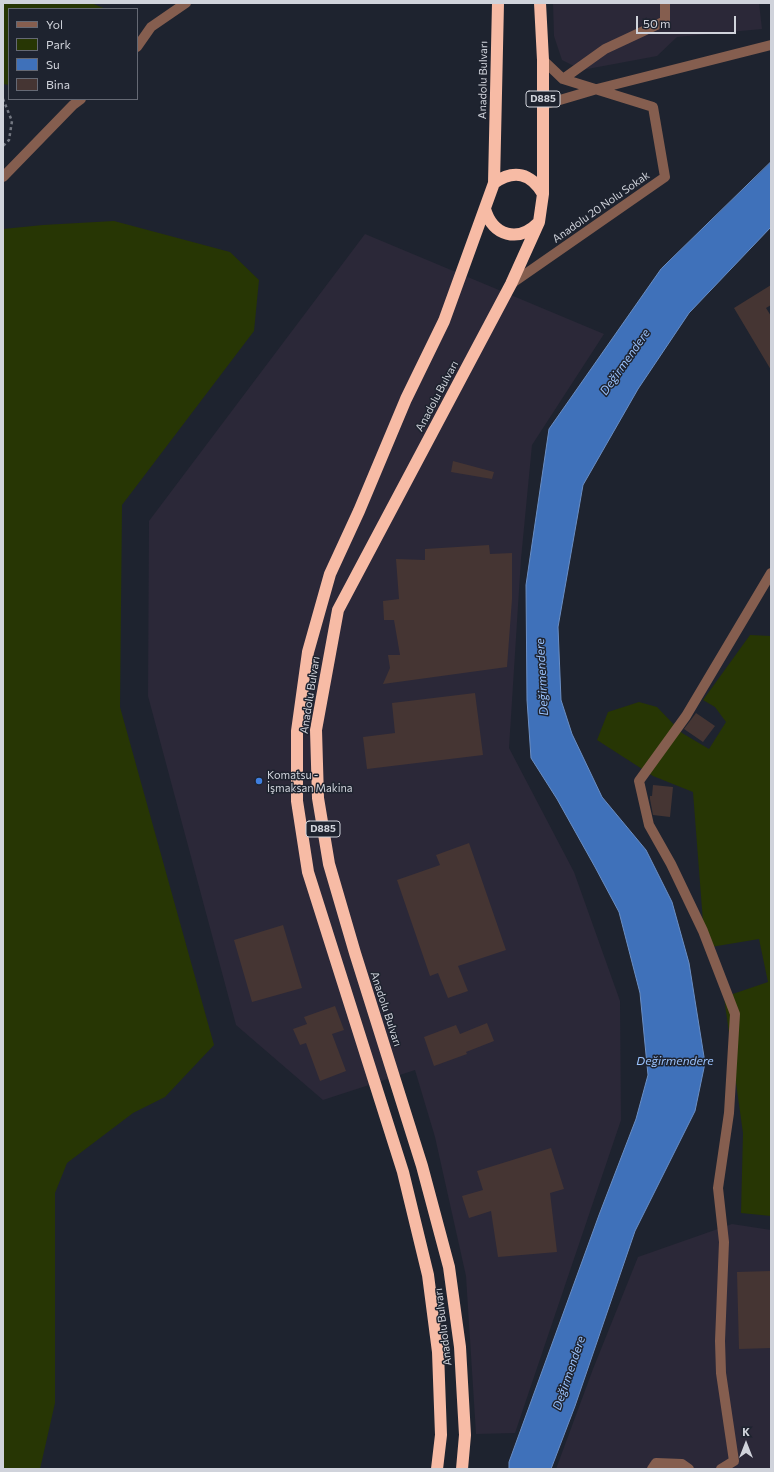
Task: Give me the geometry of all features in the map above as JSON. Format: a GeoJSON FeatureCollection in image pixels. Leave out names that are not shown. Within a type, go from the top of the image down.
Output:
{"type":"FeatureCollection","features":[{"type":"Feature","properties":{"kind":"highway","name":"Anadolu Bulvarı"},"geometry":{"type":"LineString","coordinates":[[437,1469],[440,1435],[438,1352],[428,1275],[403,1172],[308,872],[298,801],[298,731],[308,652],[330,574],[359,511],[406,399],[444,321],[494,183],[498,3]]}},
{"type":"Feature","properties":{"kind":"highway","name":"Anadolu Bulvarı"},"geometry":{"type":"LineString","coordinates":[[462,1469],[465,1435],[460,1347],[449,1267],[422,1166],[355,953],[329,864],[318,798],[316,730],[338,610],[511,284],[539,222],[543,194],[543,60],[540,3]]}},
{"type":"Feature","properties":{"kind":"highway"},"geometry":{"type":"LineString","coordinates":[[494,183],[502,177],[512,174],[522,175],[531,179],[543,194]]}},
{"type":"Feature","properties":{"kind":"highway"},"geometry":{"type":"LineString","coordinates":[[484,209],[488,219],[494,227],[502,233],[513,235],[523,234],[532,229],[539,222]]}},
{"type":"Feature","properties":{"kind":"street"},"geometry":{"type":"LineString","coordinates":[[138,46],[151,27],[186,3]]}},
{"type":"Feature","properties":{"kind":"street"},"geometry":{"type":"LineString","coordinates":[[563,79],[605,49],[665,21],[665,3]]}},
{"type":"Feature","properties":{"kind":"street"},"geometry":{"type":"LineString","coordinates":[[543,105],[771,45]]}},
{"type":"Feature","properties":{"kind":"street","name":"Anadolu 20 Nolu Sokak"},"geometry":{"type":"LineString","coordinates":[[511,284],[665,177],[653,107],[563,79],[543,60]]}},
{"type":"Feature","properties":{"kind":"street"},"geometry":{"type":"LineString","coordinates":[[3,177],[80,100]]}},
{"type":"Feature","properties":{"kind":"street"},"geometry":{"type":"LineString","coordinates":[[722,1469],[734,1461],[721,1373],[720,1341],[724,1242],[718,1188],[729,1113],[735,1014],[703,931],[671,864],[649,824],[639,781],[686,716],[771,573]]}},
{"type":"Feature","properties":{"kind":"street"},"geometry":{"type":"LineString","coordinates":[[652,1469],[656,1463],[682,1464],[688,1469]]}},
{"type":"Feature","properties":{"kind":"path"},"geometry":{"type":"LineString","coordinates":[[3,99],[12,121],[9,140],[3,146]]}},
{"type":"Feature","properties":{"kind":"shaded area"},"geometry":{"type":"Polygon","coordinates":[[[553,3],[759,3],[762,29],[677,37],[657,56],[582,70],[562,60],[554,36],[553,3]]]}},
{"type":"Feature","properties":{"kind":"shaded area"},"geometry":{"type":"Polygon","coordinates":[[[365,234],[604,334],[532,445],[521,559],[509,748],[574,872],[620,1001],[621,1120],[515,1433],[476,1434],[466,1276],[435,1137],[415,1070],[323,1100],[236,1025],[148,696],[149,521],[365,234]]]}},
{"type":"Feature","properties":{"kind":"shaded area"},"geometry":{"type":"Polygon","coordinates":[[[732,1224],[771,1230],[771,1469],[556,1469],[593,1369],[638,1257],[732,1224]]]}},
{"type":"Feature","properties":{"kind":"green space"},"geometry":{"type":"Polygon","coordinates":[[[3,3],[91,3],[104,8],[8,8],[8,85],[3,84],[3,3]]]}},
{"type":"Feature","properties":{"kind":"green space"},"geometry":{"type":"Polygon","coordinates":[[[114,221],[230,252],[259,280],[254,331],[122,505],[120,707],[214,1045],[165,1097],[133,1113],[67,1163],[55,1193],[55,1403],[40,1469],[3,1469],[3,229],[114,221]]]}},
{"type":"Feature","properties":{"kind":"green space"},"geometry":{"type":"Polygon","coordinates":[[[750,635],[771,636],[771,1216],[741,1213],[743,1133],[724,997],[768,982],[759,939],[705,948],[693,792],[653,776],[597,740],[608,712],[639,702],[657,707],[682,733],[709,749],[726,722],[715,707],[703,700],[750,635]]]}},
{"type":"Feature","properties":{"kind":"water","name":"Değirmendere"},"geometry":{"type":"Polygon","coordinates":[[[771,162],[771,227],[689,313],[638,389],[583,485],[558,627],[561,700],[572,734],[602,797],[646,850],[672,902],[689,963],[705,1063],[695,1111],[635,1231],[575,1406],[551,1469],[509,1469],[509,1462],[599,1215],[636,1119],[648,1075],[640,993],[619,912],[557,799],[531,758],[527,700],[526,585],[549,429],[661,269],[771,162]]]}},
{"type":"Feature","properties":{"kind":"building"},"geometry":{"type":"Polygon","coordinates":[[[771,285],[771,305],[766,308],[771,316],[771,370],[734,308],[771,285]]]}},
{"type":"Feature","properties":{"kind":"building"},"geometry":{"type":"Polygon","coordinates":[[[453,461],[494,472],[492,479],[451,472],[453,461]]]}},
{"type":"Feature","properties":{"kind":"building"},"geometry":{"type":"Polygon","coordinates":[[[489,545],[490,554],[512,553],[512,599],[507,667],[383,684],[390,668],[388,655],[400,655],[394,620],[384,620],[383,601],[399,599],[396,559],[425,560],[425,549],[489,545]]]}},
{"type":"Feature","properties":{"kind":"building"},"geometry":{"type":"Polygon","coordinates":[[[475,693],[483,755],[367,769],[363,737],[395,733],[392,703],[475,693]]]}},
{"type":"Feature","properties":{"kind":"building"},"geometry":{"type":"Polygon","coordinates":[[[696,713],[715,726],[703,742],[684,729],[696,713]]]}},
{"type":"Feature","properties":{"kind":"building"},"geometry":{"type":"Polygon","coordinates":[[[653,785],[673,787],[670,817],[653,815],[650,796],[652,796],[653,785]]]}},
{"type":"Feature","properties":{"kind":"building"},"geometry":{"type":"Polygon","coordinates":[[[469,843],[506,950],[458,966],[468,991],[448,998],[438,973],[430,976],[397,880],[440,865],[436,855],[469,843]]]}},
{"type":"Feature","properties":{"kind":"building"},"geometry":{"type":"Polygon","coordinates":[[[283,925],[302,988],[252,1002],[234,940],[283,925]]]}},
{"type":"Feature","properties":{"kind":"building"},"geometry":{"type":"Polygon","coordinates":[[[335,1006],[344,1030],[332,1034],[346,1071],[320,1081],[306,1043],[300,1045],[293,1029],[307,1024],[304,1017],[335,1006]]]}},
{"type":"Feature","properties":{"kind":"building"},"geometry":{"type":"Polygon","coordinates":[[[487,1023],[494,1041],[466,1052],[467,1054],[434,1066],[424,1037],[456,1025],[460,1034],[487,1023]]]}},
{"type":"Feature","properties":{"kind":"building"},"geometry":{"type":"Polygon","coordinates":[[[551,1148],[564,1189],[550,1193],[557,1252],[498,1257],[491,1211],[469,1218],[462,1196],[483,1190],[477,1171],[551,1148]]]}},
{"type":"Feature","properties":{"kind":"building"},"geometry":{"type":"Polygon","coordinates":[[[771,1271],[771,1348],[739,1349],[737,1272],[771,1271]]]}},
{"type":"Feature","properties":{"kind":"place","name":"Komatsu - İşmaksan Makina"},"geometry":{"type":"Point","coordinates":[259,781]}}]}
